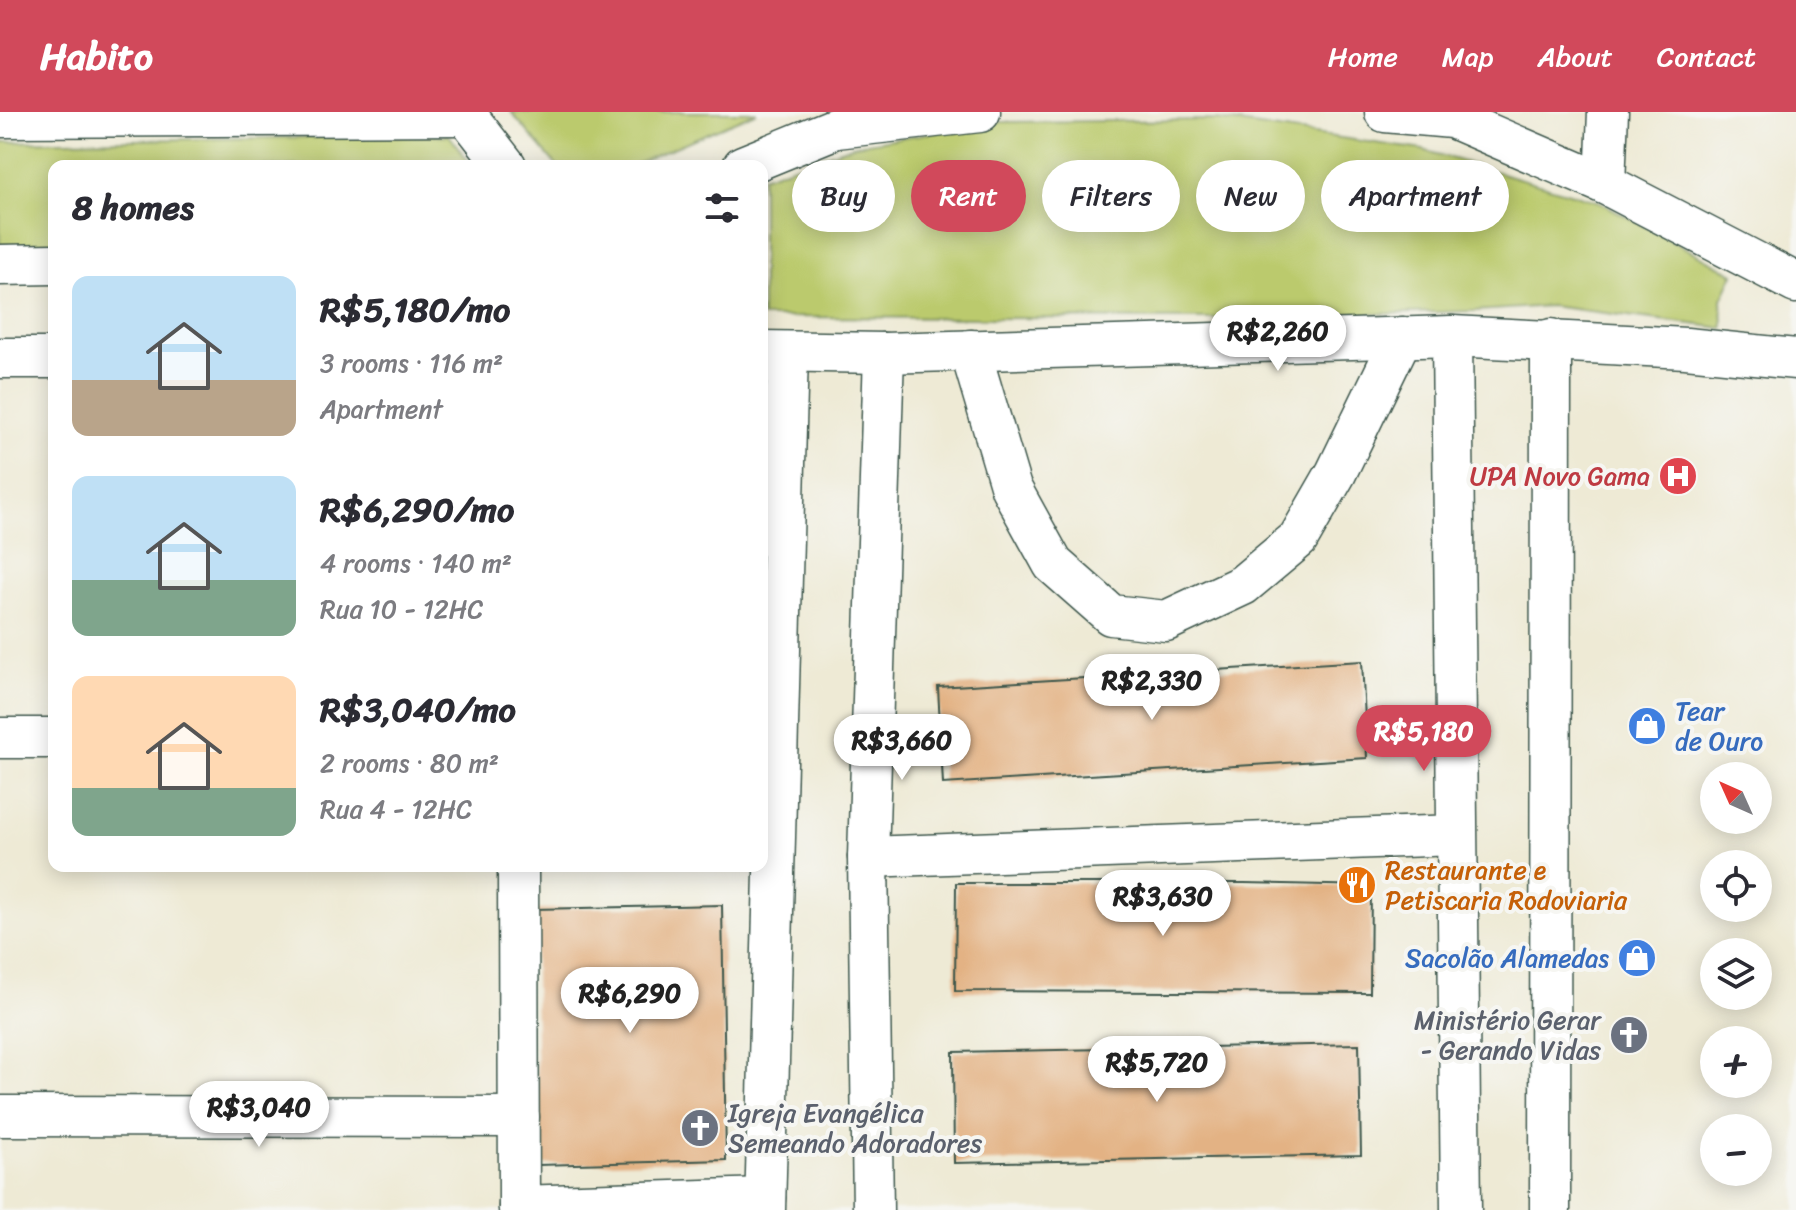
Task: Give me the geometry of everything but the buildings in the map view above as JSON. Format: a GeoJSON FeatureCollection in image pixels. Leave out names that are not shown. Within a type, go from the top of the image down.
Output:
{"type":"FeatureCollection","features":[{"type":"Feature","properties":{"kind":"street"},"geometry":{"type":"LineString","coordinates":[[755,160],[836,120],[980,112]]}},
{"type":"Feature","properties":{"kind":"street"},"geometry":{"type":"LineString","coordinates":[[1385,112],[1452,115],[1605,184],[1796,283]]}},
{"type":"Feature","properties":{"kind":"street"},"geometry":{"type":"LineString","coordinates":[[1605,184],[1608,112]]}},
{"type":"Feature","properties":{"kind":"street"},"geometry":{"type":"LineString","coordinates":[[0,117],[465,113],[501,160]]}},
{"type":"Feature","properties":{"kind":"street"},"geometry":{"type":"LineString","coordinates":[[0,265],[48,264]]}},
{"type":"Feature","properties":{"kind":"street"},"geometry":{"type":"LineString","coordinates":[[1452,336],[1461,1210]]}},
{"type":"Feature","properties":{"kind":"street"},"geometry":{"type":"LineString","coordinates":[[518,872],[519,1208],[765,1204],[775,352],[884,353],[1452,336],[1686,348],[1796,359]]}},
{"type":"Feature","properties":{"kind":"street"},"geometry":{"type":"LineString","coordinates":[[970,350],[1011,488],[1053,564],[1111,615],[1166,621],[1243,585],[1298,539],[1336,473],[1402,337]]}},
{"type":"Feature","properties":{"kind":"street"},"geometry":{"type":"LineString","coordinates":[[1550,1210],[1551,339]]}},
{"type":"Feature","properties":{"kind":"street"},"geometry":{"type":"LineString","coordinates":[[873,1210],[868,857],[884,353]]}},
{"type":"Feature","properties":{"kind":"street"},"geometry":{"type":"LineString","coordinates":[[0,358],[48,358]]}},
{"type":"Feature","properties":{"kind":"street"},"geometry":{"type":"LineString","coordinates":[[0,738],[48,738]]}},
{"type":"Feature","properties":{"kind":"street"},"geometry":{"type":"LineString","coordinates":[[868,857],[1456,835]]}},
{"type":"Feature","properties":{"kind":"street"},"geometry":{"type":"LineString","coordinates":[[0,1116],[519,1117]]}},
{"type":"Feature","properties":{"kind":"green space"},"geometry":{"type":"Polygon","coordinates":[[[511,112],[757,112],[645,160],[552,160],[511,112]]]}},
{"type":"Feature","properties":{"kind":"green space"},"geometry":{"type":"Polygon","coordinates":[[[1218,120],[1423,150],[1457,160],[1321,160],[1321,232],[1509,232],[1509,175],[1600,202],[1734,274],[1722,299],[1723,328],[1550,306],[1216,319],[768,317],[768,175],[792,167],[792,232],[895,232],[895,160],[811,160],[855,145],[999,122],[1218,120]]]}},
{"type":"Feature","properties":{"kind":"green space"},"geometry":{"type":"Polygon","coordinates":[[[449,135],[468,160],[48,160],[48,244],[0,245],[0,142],[449,135]]]}},
{"type":"Feature","properties":{"kind":"place","name":"UPA Novo Gama"},"geometry":{"type":"Point","coordinates":[1678,476]}},
{"type":"Feature","properties":{"kind":"place","name":"Tear de Ouro"},"geometry":{"type":"Point","coordinates":[1647,726]}},
{"type":"Feature","properties":{"kind":"place","name":"Restaurante e Petiscaria Rodoviaria"},"geometry":{"type":"Point","coordinates":[1357,885]}},
{"type":"Feature","properties":{"kind":"place","name":"Sacolão Alamedas"},"geometry":{"type":"Point","coordinates":[1637,958]}},
{"type":"Feature","properties":{"kind":"place","name":"Ministério Gerar - Gerando Vidas"},"geometry":{"type":"Point","coordinates":[1629,1035]}},
{"type":"Feature","properties":{"kind":"place","name":"Igreja Evangélica Semeando Adoradores"},"geometry":{"type":"Point","coordinates":[700,1128]}}]}
